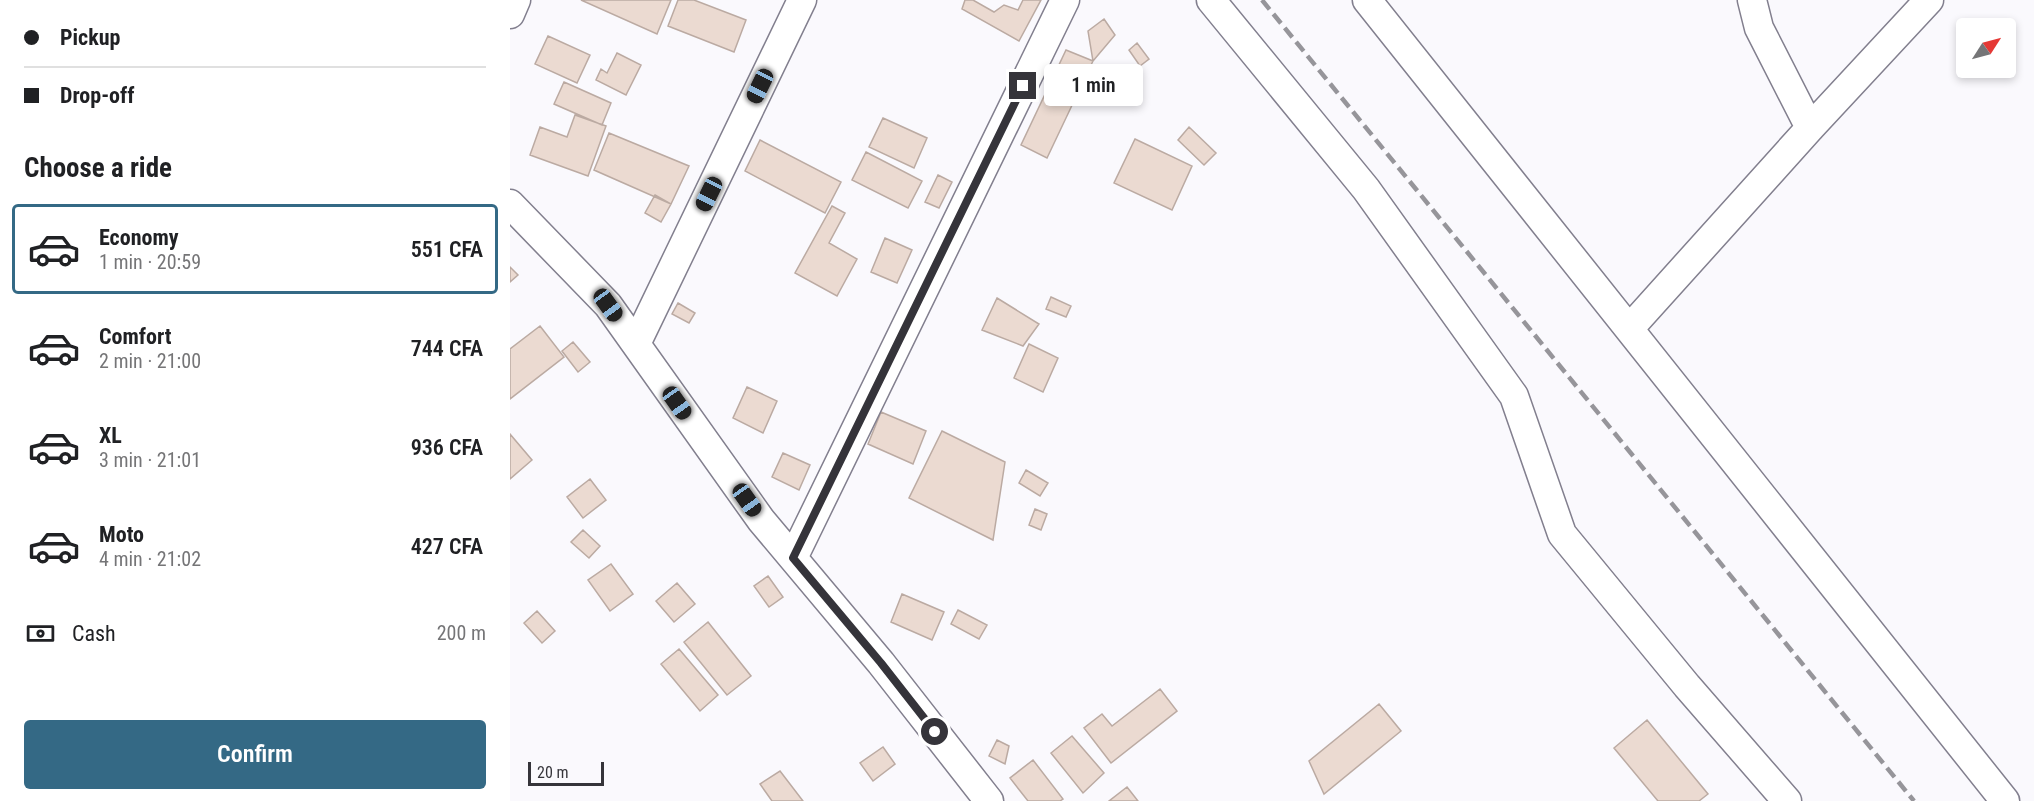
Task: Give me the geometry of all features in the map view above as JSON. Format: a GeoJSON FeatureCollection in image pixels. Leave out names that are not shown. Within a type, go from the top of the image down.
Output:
{"type":"FeatureCollection","features":[{"type":"Feature","properties":{"kind":"street"},"geometry":{"type":"LineString","coordinates":[[510,14],[516,0]]}},
{"type":"Feature","properties":{"kind":"street"},"geometry":{"type":"LineString","coordinates":[[636,344],[802,0]]}},
{"type":"Feature","properties":{"kind":"street"},"geometry":{"type":"LineString","coordinates":[[793,558],[1065,0]]}},
{"type":"Feature","properties":{"kind":"street"},"geometry":{"type":"LineString","coordinates":[[1211,0],[1366,189],[1514,396],[1562,534],[1687,686],[1787,801]]}},
{"type":"Feature","properties":{"kind":"street"},"geometry":{"type":"LineString","coordinates":[[1367,0],[2005,801]]}},
{"type":"Feature","properties":{"kind":"street"},"geometry":{"type":"LineString","coordinates":[[1752,0],[1759,28],[1810,128]]}},
{"type":"Feature","properties":{"kind":"street"},"geometry":{"type":"LineString","coordinates":[[1629,329],[1929,0]]}},
{"type":"Feature","properties":{"kind":"street"},"geometry":{"type":"LineString","coordinates":[[510,204],[608,305],[760,520],[881,663],[988,801]]}},
{"type":"Feature","properties":{"kind":"building"},"geometry":{"type":"Polygon","coordinates":[[[581,0],[671,0],[657,34],[581,0]]]}},
{"type":"Feature","properties":{"kind":"building"},"geometry":{"type":"Polygon","coordinates":[[[678,0],[694,0],[746,20],[734,52],[668,26],[678,0]]]}},
{"type":"Feature","properties":{"kind":"building"},"geometry":{"type":"Polygon","coordinates":[[[965,0],[973,0],[994,12],[1004,5],[1018,10],[1023,0],[1041,0],[1019,41],[962,9],[965,0]]]}},
{"type":"Feature","properties":{"kind":"building"},"geometry":{"type":"Polygon","coordinates":[[[1104,19],[1115,35],[1093,61],[1088,31],[1104,19]]]}},
{"type":"Feature","properties":{"kind":"building"},"geometry":{"type":"Polygon","coordinates":[[[548,36],[590,55],[577,83],[535,64],[548,36]]]}},
{"type":"Feature","properties":{"kind":"building"},"geometry":{"type":"Polygon","coordinates":[[[1137,43],[1149,59],[1140,66],[1129,50],[1137,43]]]}},
{"type":"Feature","properties":{"kind":"building"},"geometry":{"type":"Polygon","coordinates":[[[1066,50],[1093,61],[1047,158],[1021,145],[1066,50]]]}},
{"type":"Feature","properties":{"kind":"building"},"geometry":{"type":"Polygon","coordinates":[[[617,53],[641,65],[626,95],[596,80],[601,69],[607,73],[617,53]]]}},
{"type":"Feature","properties":{"kind":"building"},"geometry":{"type":"Polygon","coordinates":[[[564,82],[611,103],[602,125],[554,104],[564,82]]]}},
{"type":"Feature","properties":{"kind":"building"},"geometry":{"type":"Polygon","coordinates":[[[575,115],[606,126],[588,176],[530,155],[540,127],[567,137],[575,115]]]}},
{"type":"Feature","properties":{"kind":"building"},"geometry":{"type":"Polygon","coordinates":[[[883,118],[927,138],[914,168],[869,147],[883,118]]]}},
{"type":"Feature","properties":{"kind":"building"},"geometry":{"type":"Polygon","coordinates":[[[1189,127],[1216,153],[1204,165],[1178,140],[1189,127]]]}},
{"type":"Feature","properties":{"kind":"building"},"geometry":{"type":"Polygon","coordinates":[[[609,133],[689,166],[671,204],[594,170],[609,133]]]}},
{"type":"Feature","properties":{"kind":"building"},"geometry":{"type":"Polygon","coordinates":[[[1135,139],[1192,166],[1172,210],[1114,183],[1135,139]]]}},
{"type":"Feature","properties":{"kind":"building"},"geometry":{"type":"Polygon","coordinates":[[[760,140],[841,182],[825,213],[745,171],[760,140]]]}},
{"type":"Feature","properties":{"kind":"building"},"geometry":{"type":"Polygon","coordinates":[[[866,152],[922,181],[908,208],[852,180],[866,152]]]}},
{"type":"Feature","properties":{"kind":"building"},"geometry":{"type":"Polygon","coordinates":[[[938,175],[952,182],[939,208],[925,202],[938,175]]]}},
{"type":"Feature","properties":{"kind":"building"},"geometry":{"type":"Polygon","coordinates":[[[655,195],[671,204],[661,222],[645,213],[655,195]]]}},
{"type":"Feature","properties":{"kind":"building"},"geometry":{"type":"Polygon","coordinates":[[[832,206],[845,213],[829,243],[857,259],[837,296],[795,273],[832,206]]]}},
{"type":"Feature","properties":{"kind":"building"},"geometry":{"type":"Polygon","coordinates":[[[885,238],[912,250],[897,283],[871,272],[885,238]]]}},
{"type":"Feature","properties":{"kind":"building"},"geometry":{"type":"Polygon","coordinates":[[[510,267],[518,275],[510,282],[510,267]]]}},
{"type":"Feature","properties":{"kind":"building"},"geometry":{"type":"Polygon","coordinates":[[[1051,297],[1071,306],[1066,317],[1046,309],[1051,297]]]}},
{"type":"Feature","properties":{"kind":"building"},"geometry":{"type":"Polygon","coordinates":[[[997,298],[1039,324],[1023,346],[982,330],[997,298]]]}},
{"type":"Feature","properties":{"kind":"building"},"geometry":{"type":"Polygon","coordinates":[[[678,303],[695,313],[689,323],[672,314],[678,303]]]}},
{"type":"Feature","properties":{"kind":"building"},"geometry":{"type":"Polygon","coordinates":[[[540,326],[564,357],[510,399],[510,349],[540,326]]]}},
{"type":"Feature","properties":{"kind":"building"},"geometry":{"type":"Polygon","coordinates":[[[573,342],[590,362],[578,372],[562,351],[573,342]]]}},
{"type":"Feature","properties":{"kind":"building"},"geometry":{"type":"Polygon","coordinates":[[[1029,344],[1058,358],[1043,392],[1014,378],[1029,344]]]}},
{"type":"Feature","properties":{"kind":"building"},"geometry":{"type":"Polygon","coordinates":[[[747,387],[777,401],[763,433],[733,418],[747,387]]]}},
{"type":"Feature","properties":{"kind":"building"},"geometry":{"type":"Polygon","coordinates":[[[881,412],[926,431],[913,464],[868,444],[881,412]]]}},
{"type":"Feature","properties":{"kind":"building"},"geometry":{"type":"Polygon","coordinates":[[[942,431],[1005,462],[993,540],[909,498],[942,431]]]}},
{"type":"Feature","properties":{"kind":"building"},"geometry":{"type":"Polygon","coordinates":[[[510,434],[532,460],[510,479],[510,434]]]}},
{"type":"Feature","properties":{"kind":"building"},"geometry":{"type":"Polygon","coordinates":[[[783,453],[810,465],[799,490],[772,477],[783,453]]]}},
{"type":"Feature","properties":{"kind":"building"},"geometry":{"type":"Polygon","coordinates":[[[1026,470],[1048,483],[1040,496],[1019,483],[1026,470]]]}},
{"type":"Feature","properties":{"kind":"building"},"geometry":{"type":"Polygon","coordinates":[[[590,479],[606,500],[583,518],[567,497],[590,479]]]}},
{"type":"Feature","properties":{"kind":"building"},"geometry":{"type":"Polygon","coordinates":[[[1035,509],[1047,514],[1041,530],[1029,525],[1035,509]]]}},
{"type":"Feature","properties":{"kind":"building"},"geometry":{"type":"Polygon","coordinates":[[[583,530],[600,546],[589,558],[571,542],[583,530]]]}},
{"type":"Feature","properties":{"kind":"building"},"geometry":{"type":"Polygon","coordinates":[[[611,564],[633,594],[610,611],[588,580],[611,564]]]}},
{"type":"Feature","properties":{"kind":"building"},"geometry":{"type":"Polygon","coordinates":[[[768,576],[783,597],[769,607],[754,586],[768,576]]]}},
{"type":"Feature","properties":{"kind":"building"},"geometry":{"type":"Polygon","coordinates":[[[677,583],[695,604],[674,622],[656,601],[677,583]]]}},
{"type":"Feature","properties":{"kind":"building"},"geometry":{"type":"Polygon","coordinates":[[[902,594],[944,612],[932,640],[891,622],[902,594]]]}},
{"type":"Feature","properties":{"kind":"building"},"geometry":{"type":"Polygon","coordinates":[[[958,610],[987,625],[979,639],[951,624],[958,610]]]}},
{"type":"Feature","properties":{"kind":"building"},"geometry":{"type":"Polygon","coordinates":[[[537,611],[555,631],[542,643],[524,623],[537,611]]]}},
{"type":"Feature","properties":{"kind":"building"},"geometry":{"type":"Polygon","coordinates":[[[708,622],[751,676],[727,695],[684,642],[708,622]]]}},
{"type":"Feature","properties":{"kind":"building"},"geometry":{"type":"Polygon","coordinates":[[[679,649],[718,695],[700,711],[661,664],[679,649]]]}},
{"type":"Feature","properties":{"kind":"building"},"geometry":{"type":"Polygon","coordinates":[[[1160,689],[1177,711],[1111,763],[1084,728],[1102,714],[1112,726],[1160,689]]]}},
{"type":"Feature","properties":{"kind":"building"},"geometry":{"type":"Polygon","coordinates":[[[1379,704],[1401,731],[1324,794],[1309,761],[1379,704]]]}},
{"type":"Feature","properties":{"kind":"building"},"geometry":{"type":"Polygon","coordinates":[[[1647,720],[1708,794],[1699,801],[1658,801],[1614,748],[1647,720]]]}},
{"type":"Feature","properties":{"kind":"building"},"geometry":{"type":"Polygon","coordinates":[[[1072,736],[1104,773],[1083,793],[1051,753],[1072,736]]]}},
{"type":"Feature","properties":{"kind":"building"},"geometry":{"type":"Polygon","coordinates":[[[997,740],[1009,746],[1005,764],[989,756],[997,740]]]}},
{"type":"Feature","properties":{"kind":"building"},"geometry":{"type":"Polygon","coordinates":[[[883,747],[895,764],[873,781],[860,763],[883,747]]]}},
{"type":"Feature","properties":{"kind":"building"},"geometry":{"type":"Polygon","coordinates":[[[1033,760],[1063,799],[1060,801],[1028,801],[1010,778],[1033,760]]]}},
{"type":"Feature","properties":{"kind":"building"},"geometry":{"type":"Polygon","coordinates":[[[780,771],[803,801],[772,801],[760,784],[780,771]]]}},
{"type":"Feature","properties":{"kind":"building"},"geometry":{"type":"Polygon","coordinates":[[[1127,787],[1138,801],[1109,801],[1127,787]]]}},
{"type":"Feature","properties":{"kind":"railway"},"geometry":{"type":"LineString","coordinates":[[1262,0],[1914,801]]}},
{"type":"Feature","properties":{"kind":"route"},"geometry":{"type":"LineString","coordinates":[[935,732],[793,558],[1023,86]]}}]}
